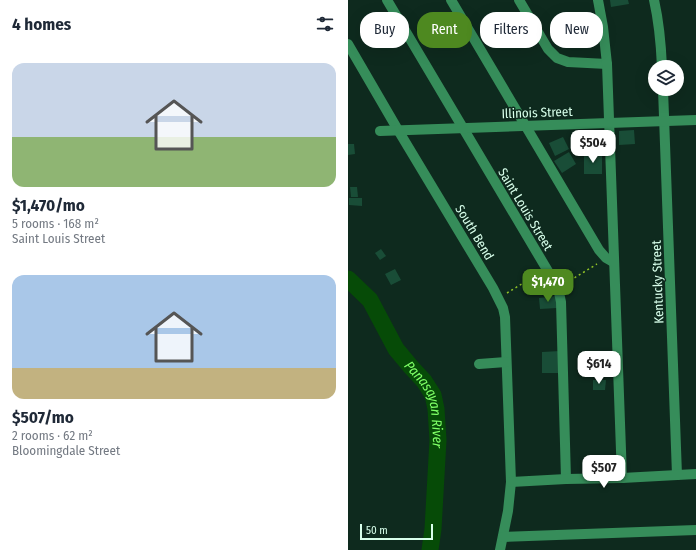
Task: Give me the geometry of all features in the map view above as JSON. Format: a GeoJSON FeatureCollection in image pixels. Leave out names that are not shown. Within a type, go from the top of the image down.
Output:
{"type":"FeatureCollection","features":[{"type":"Feature","properties":{"kind":"street","name":"Saint Louis Street"},"geometry":{"type":"LineString","coordinates":[[388,0],[558,288],[561,302],[566,479]]}},
{"type":"Feature","properties":{"kind":"street"},"geometry":{"type":"LineString","coordinates":[[451,0],[599,250],[610,260]]}},
{"type":"Feature","properties":{"kind":"street"},"geometry":{"type":"LineString","coordinates":[[519,0],[548,49],[557,58],[568,62],[607,64]]}},
{"type":"Feature","properties":{"kind":"street"},"geometry":{"type":"LineString","coordinates":[[598,0],[607,64],[610,260],[622,478]]}},
{"type":"Feature","properties":{"kind":"street"},"geometry":{"type":"LineString","coordinates":[[654,0],[657,14],[662,60]]}},
{"type":"Feature","properties":{"kind":"street","name":"South Bend"},"geometry":{"type":"LineString","coordinates":[[348,44],[503,308],[511,482],[500,550]]}},
{"type":"Feature","properties":{"kind":"street","name":"Kentucky Street"},"geometry":{"type":"LineString","coordinates":[[663,96],[677,475]]}},
{"type":"Feature","properties":{"kind":"street","name":"Illinois Street"},"geometry":{"type":"LineString","coordinates":[[380,131],[696,120]]}},
{"type":"Feature","properties":{"kind":"street"},"geometry":{"type":"LineString","coordinates":[[479,364],[506,362]]}},
{"type":"Feature","properties":{"kind":"street"},"geometry":{"type":"LineString","coordinates":[[511,482],[696,474]]}},
{"type":"Feature","properties":{"kind":"street"},"geometry":{"type":"LineString","coordinates":[[503,537],[696,530]]}},
{"type":"Feature","properties":{"kind":"path"},"geometry":{"type":"LineString","coordinates":[[558,288],[610,260]]}},
{"type":"Feature","properties":{"kind":"path"},"geometry":{"type":"LineString","coordinates":[[498,298],[547,269]]}},
{"type":"Feature","properties":{"kind":"building"},"geometry":{"type":"Polygon","coordinates":[[[610,0],[628,0],[629,4],[611,7],[610,0]]]}},
{"type":"Feature","properties":{"kind":"building"},"geometry":{"type":"Polygon","coordinates":[[[634,130],[635,144],[619,145],[619,131],[634,130]]]}},
{"type":"Feature","properties":{"kind":"building"},"geometry":{"type":"Polygon","coordinates":[[[563,137],[569,149],[555,156],[549,143],[563,137]]]}},
{"type":"Feature","properties":{"kind":"building"},"geometry":{"type":"Polygon","coordinates":[[[348,144],[354,144],[355,154],[348,155],[348,144]]]}},
{"type":"Feature","properties":{"kind":"building"},"geometry":{"type":"Polygon","coordinates":[[[569,152],[576,164],[562,173],[554,161],[569,152]]]}},
{"type":"Feature","properties":{"kind":"building"},"geometry":{"type":"Polygon","coordinates":[[[584,154],[602,154],[602,174],[584,174],[584,154]]]}},
{"type":"Feature","properties":{"kind":"building"},"geometry":{"type":"Polygon","coordinates":[[[350,187],[357,187],[358,197],[351,197],[350,187]]]}},
{"type":"Feature","properties":{"kind":"building"},"geometry":{"type":"Polygon","coordinates":[[[349,198],[362,198],[362,206],[349,205],[349,198]]]}},
{"type":"Feature","properties":{"kind":"building"},"geometry":{"type":"Polygon","coordinates":[[[381,249],[386,256],[380,260],[375,253],[381,249]]]}},
{"type":"Feature","properties":{"kind":"building"},"geometry":{"type":"Polygon","coordinates":[[[395,269],[401,280],[391,285],[385,274],[395,269]]]}},
{"type":"Feature","properties":{"kind":"building"},"geometry":{"type":"Polygon","coordinates":[[[556,296],[557,308],[540,309],[539,298],[556,296]]]}},
{"type":"Feature","properties":{"kind":"building"},"geometry":{"type":"Polygon","coordinates":[[[560,351],[560,373],[542,373],[542,352],[560,351]]]}},
{"type":"Feature","properties":{"kind":"building"},"geometry":{"type":"Polygon","coordinates":[[[593,380],[606,380],[605,390],[593,390],[593,380]]]}},
{"type":"Feature","properties":{"kind":"waterway","name":"Panasayan River"},"geometry":{"type":"LineString","coordinates":[[348,279],[370,300],[396,349],[424,381],[433,395],[436,409],[438,440],[433,529],[430,550]]}}]}
